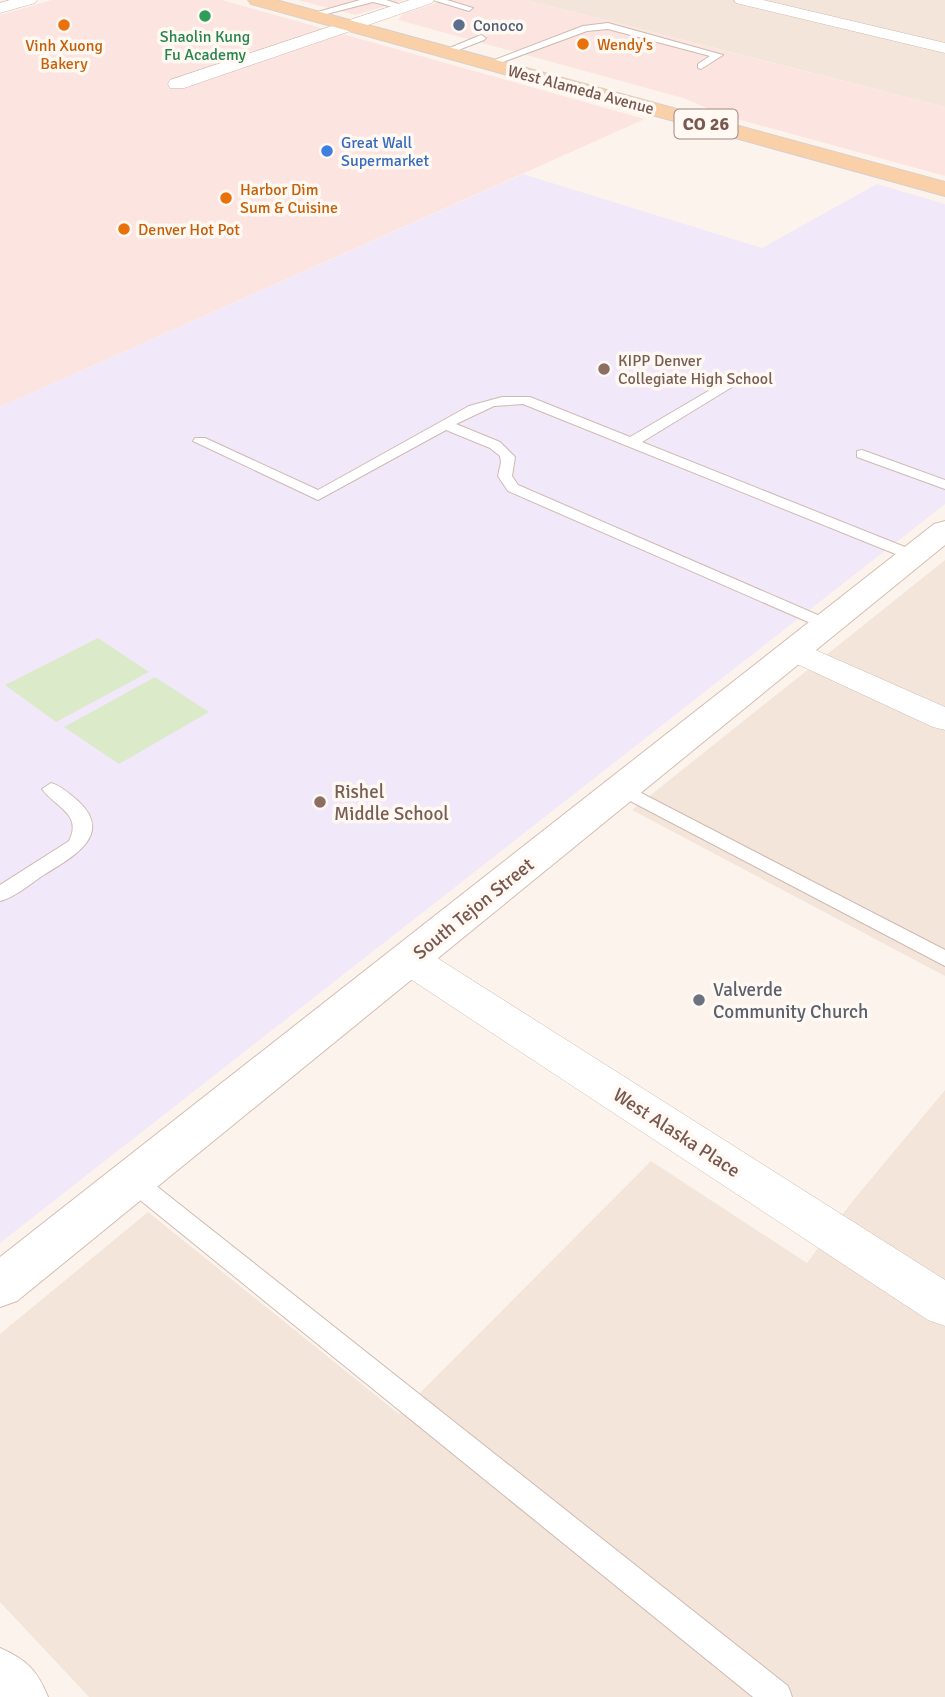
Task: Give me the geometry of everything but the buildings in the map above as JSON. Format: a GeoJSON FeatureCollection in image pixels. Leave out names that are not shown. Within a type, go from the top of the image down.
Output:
{"type":"FeatureCollection","features":[{"type":"Feature","properties":{"kind":"main road","name":"West Alameda Avenue"},"geometry":{"type":"LineString","coordinates":[[257,0],[945,189]]}},
{"type":"Feature","properties":{"kind":"street"},"geometry":{"type":"LineString","coordinates":[[0,8],[30,0]]}},
{"type":"Feature","properties":{"kind":"street"},"geometry":{"type":"LineString","coordinates":[[177,84],[426,0]]}},
{"type":"Feature","properties":{"kind":"street"},"geometry":{"type":"LineString","coordinates":[[742,0],[945,48]]}},
{"type":"Feature","properties":{"kind":"street","name":"South Tejon Street"},"geometry":{"type":"LineString","coordinates":[[0,1286],[935,541]]}},
{"type":"Feature","properties":{"kind":"street"},"geometry":{"type":"LineString","coordinates":[[795,651],[945,720]]}},
{"type":"Feature","properties":{"kind":"street","name":"West Alaska Place"},"geometry":{"type":"LineString","coordinates":[[409,959],[945,1305]]}},
{"type":"Feature","properties":{"kind":"street"},"geometry":{"type":"LineString","coordinates":[[0,1678],[18,1697]]}},
{"type":"Feature","properties":{"kind":"lane"},"geometry":{"type":"LineString","coordinates":[[311,15],[370,0]]}},
{"type":"Feature","properties":{"kind":"lane"},"geometry":{"type":"LineString","coordinates":[[376,0],[404,7]]}},
{"type":"Feature","properties":{"kind":"lane"},"geometry":{"type":"LineString","coordinates":[[437,0],[469,8]]}},
{"type":"Feature","properties":{"kind":"lane"},"geometry":{"type":"LineString","coordinates":[[489,64],[586,28],[608,26],[718,55],[701,66]]}},
{"type":"Feature","properties":{"kind":"lane"},"geometry":{"type":"LineString","coordinates":[[445,52],[481,38]]}},
{"type":"Feature","properties":{"kind":"lane"},"geometry":{"type":"LineString","coordinates":[[632,442],[727,384]]}},
{"type":"Feature","properties":{"kind":"lane"},"geometry":{"type":"LineString","coordinates":[[200,441],[318,496],[483,403],[501,399],[525,400],[632,442],[935,541]]}},
{"type":"Feature","properties":{"kind":"lane"},"geometry":{"type":"LineString","coordinates":[[445,425],[497,446],[507,454],[509,462],[505,476],[513,488],[828,625]]}},
{"type":"Feature","properties":{"kind":"lane"},"geometry":{"type":"LineString","coordinates":[[862,454],[945,485]]}},
{"type":"Feature","properties":{"kind":"lane"},"geometry":{"type":"LineString","coordinates":[[0,894],[76,845],[84,833],[85,822],[79,813],[51,789]]}},
{"type":"Feature","properties":{"kind":"lane"},"geometry":{"type":"LineString","coordinates":[[622,789],[945,959]]}},
{"type":"Feature","properties":{"kind":"lane"},"geometry":{"type":"LineString","coordinates":[[132,1180],[777,1697]]}},
{"type":"Feature","properties":{"kind":"shaded area"},"geometry":{"type":"Polygon","coordinates":[[[52,0],[222,0],[645,119],[0,407],[0,15],[52,0]]]}},
{"type":"Feature","properties":{"kind":"shaded area"},"geometry":{"type":"Polygon","coordinates":[[[298,0],[405,0],[356,15],[298,0]]]}},
{"type":"Feature","properties":{"kind":"shaded area"},"geometry":{"type":"Polygon","coordinates":[[[446,0],[526,0],[945,107],[945,176],[726,116],[683,98],[398,20],[403,14],[446,0]]]}},
{"type":"Feature","properties":{"kind":"shaded area"},"geometry":{"type":"Polygon","coordinates":[[[526,0],[945,0],[945,107],[758,59],[526,0]]]}},
{"type":"Feature","properties":{"kind":"shaded area"},"geometry":{"type":"Polygon","coordinates":[[[523,174],[762,248],[877,184],[945,204],[945,504],[0,1243],[0,407],[523,174]]]}},
{"type":"Feature","properties":{"kind":"shaded area"},"geometry":{"type":"Polygon","coordinates":[[[945,560],[945,976],[632,810],[945,560]]]}},
{"type":"Feature","properties":{"kind":"shaded area"},"geometry":{"type":"Polygon","coordinates":[[[945,1090],[945,1697],[89,1697],[0,1602],[0,1334],[148,1212],[399,1414],[651,1161],[807,1263],[851,1203],[945,1090]]]}},
{"type":"Feature","properties":{"kind":"green space"},"geometry":{"type":"Polygon","coordinates":[[[98,638],[149,672],[56,722],[5,685],[98,638]]]}},
{"type":"Feature","properties":{"kind":"green space"},"geometry":{"type":"Polygon","coordinates":[[[155,677],[209,712],[119,764],[64,727],[155,677]]]}},
{"type":"Feature","properties":{"kind":"place","name":"Shaolin Kung Fu Academy"},"geometry":{"type":"Point","coordinates":[205,16]}},
{"type":"Feature","properties":{"kind":"place","name":"Vinh Xuong Bakery"},"geometry":{"type":"Point","coordinates":[64,25]}},
{"type":"Feature","properties":{"kind":"place","name":"Conoco"},"geometry":{"type":"Point","coordinates":[459,25]}},
{"type":"Feature","properties":{"kind":"place","name":"Wendy's"},"geometry":{"type":"Point","coordinates":[583,44]}},
{"type":"Feature","properties":{"kind":"place","name":"Great Wall Supermarket"},"geometry":{"type":"Point","coordinates":[327,151]}},
{"type":"Feature","properties":{"kind":"place","name":"Harbor Dim Sum & Cuisine"},"geometry":{"type":"Point","coordinates":[226,198]}},
{"type":"Feature","properties":{"kind":"place","name":"Denver Hot Pot"},"geometry":{"type":"Point","coordinates":[124,229]}},
{"type":"Feature","properties":{"kind":"place","name":"KIPP Denver Collegiate High School"},"geometry":{"type":"Point","coordinates":[604,369]}},
{"type":"Feature","properties":{"kind":"place","name":"Rishel Middle School"},"geometry":{"type":"Point","coordinates":[320,802]}},
{"type":"Feature","properties":{"kind":"place","name":"Valverde Community Church"},"geometry":{"type":"Point","coordinates":[699,1000]}}]}
